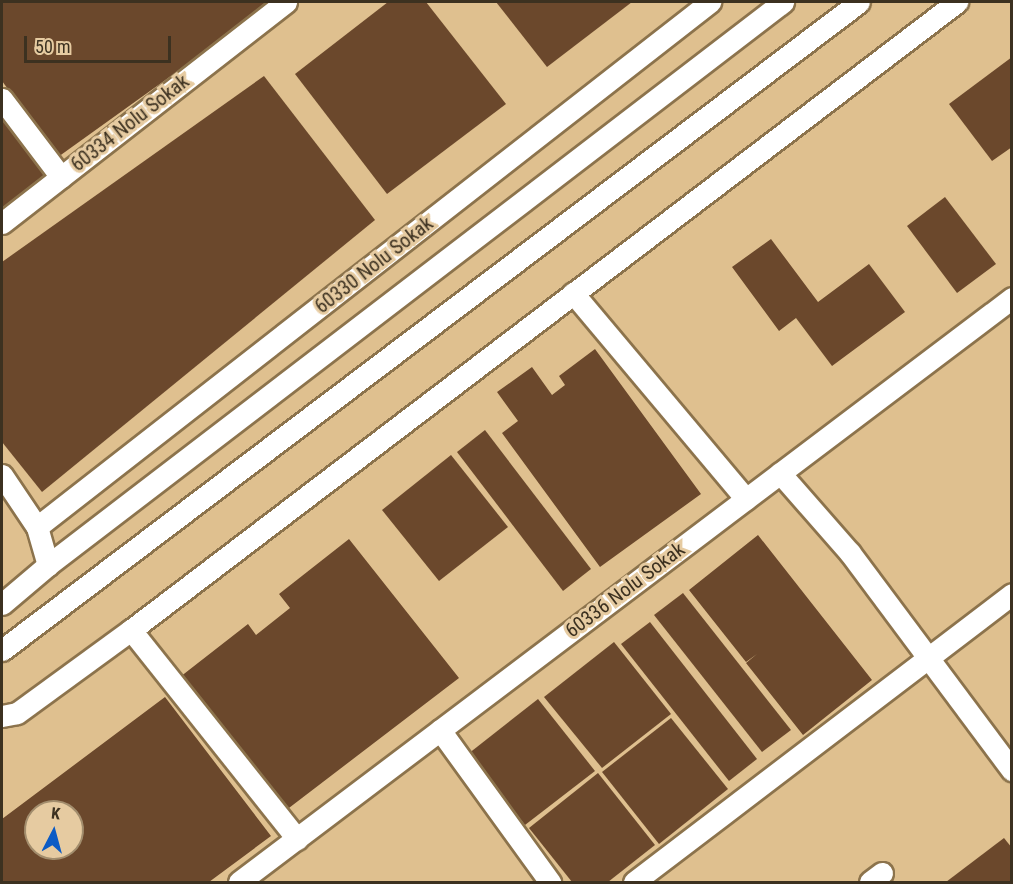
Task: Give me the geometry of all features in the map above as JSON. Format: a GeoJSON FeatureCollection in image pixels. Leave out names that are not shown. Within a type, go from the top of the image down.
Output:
{"type":"FeatureCollection","features":[{"type":"Feature","properties":{"kind":"street","name":"60334 Nolu Sokak"},"geometry":{"type":"LineString","coordinates":[[2,223],[286,2]]}},
{"type":"Feature","properties":{"kind":"street","name":"60330 Nolu Sokak"},"geometry":{"type":"LineString","coordinates":[[37,527],[710,2]]}},
{"type":"Feature","properties":{"kind":"street"},"geometry":{"type":"LineString","coordinates":[[2,650],[859,2]]}},
{"type":"Feature","properties":{"kind":"street"},"geometry":{"type":"LineString","coordinates":[[2,716],[17,713],[131,630],[957,2]]}},
{"type":"Feature","properties":{"kind":"street"},"geometry":{"type":"LineString","coordinates":[[2,604],[48,565],[777,3]]}},
{"type":"Feature","properties":{"kind":"street"},"geometry":{"type":"LineString","coordinates":[[2,99],[61,177]]}},
{"type":"Feature","properties":{"kind":"street"},"geometry":{"type":"LineString","coordinates":[[573,293],[746,499]]}},
{"type":"Feature","properties":{"kind":"street","name":"60336 Nolu Sokak"},"geometry":{"type":"LineString","coordinates":[[239,882],[1011,298]]}},
{"type":"Feature","properties":{"kind":"street"},"geometry":{"type":"LineString","coordinates":[[780,473],[850,553],[1011,770]]}},
{"type":"Feature","properties":{"kind":"street"},"geometry":{"type":"LineString","coordinates":[[2,475],[37,527],[48,565]]}},
{"type":"Feature","properties":{"kind":"street"},"geometry":{"type":"LineString","coordinates":[[634,882],[1011,594]]}},
{"type":"Feature","properties":{"kind":"street"},"geometry":{"type":"LineString","coordinates":[[131,630],[297,839]]}},
{"type":"Feature","properties":{"kind":"street"},"geometry":{"type":"LineString","coordinates":[[440,730],[550,882]]}},
{"type":"Feature","properties":{"kind":"shaded area"},"geometry":{"type":"Polygon","coordinates":[[[2,2],[1011,2],[1011,882],[2,882],[2,2]]]}},
{"type":"Feature","properties":{"kind":"building"},"geometry":{"type":"Polygon","coordinates":[[[2,2],[274,2],[58,157],[2,81],[2,2]]]}},
{"type":"Feature","properties":{"kind":"building"},"geometry":{"type":"Polygon","coordinates":[[[388,2],[426,2],[506,104],[387,194],[295,74],[388,2]]]}},
{"type":"Feature","properties":{"kind":"building"},"geometry":{"type":"Polygon","coordinates":[[[496,2],[632,2],[547,67],[496,2]]]}},
{"type":"Feature","properties":{"kind":"building"},"geometry":{"type":"Polygon","coordinates":[[[1012,57],[1012,147],[992,161],[949,104],[1012,57]]]}},
{"type":"Feature","properties":{"kind":"building"},"geometry":{"type":"Polygon","coordinates":[[[264,76],[375,220],[42,492],[2,442],[2,262],[264,76]]]}},
{"type":"Feature","properties":{"kind":"building"},"geometry":{"type":"Polygon","coordinates":[[[2,116],[47,173],[2,209],[2,116]]]}},
{"type":"Feature","properties":{"kind":"building"},"geometry":{"type":"Polygon","coordinates":[[[945,197],[996,264],[957,293],[907,226],[945,197]]]}},
{"type":"Feature","properties":{"kind":"building"},"geometry":{"type":"Polygon","coordinates":[[[771,239],[818,302],[869,264],[905,312],[832,366],[796,318],[779,331],[732,267],[771,239]]]}},
{"type":"Feature","properties":{"kind":"building"},"geometry":{"type":"Polygon","coordinates":[[[595,349],[701,494],[600,567],[502,433],[518,421],[497,392],[532,367],[552,395],[565,385],[559,376],[595,349]]]}},
{"type":"Feature","properties":{"kind":"building"},"geometry":{"type":"Polygon","coordinates":[[[485,430],[591,569],[563,591],[457,452],[485,430]]]}},
{"type":"Feature","properties":{"kind":"building"},"geometry":{"type":"Polygon","coordinates":[[[451,455],[508,527],[439,581],[382,510],[451,455]]]}},
{"type":"Feature","properties":{"kind":"building"},"geometry":{"type":"Polygon","coordinates":[[[758,535],[872,680],[803,735],[746,663],[757,654],[746,662],[689,590],[758,535]]]}},
{"type":"Feature","properties":{"kind":"building"},"geometry":{"type":"Polygon","coordinates":[[[349,539],[459,678],[285,811],[180,677],[248,624],[256,635],[290,608],[279,594],[349,539]]]}},
{"type":"Feature","properties":{"kind":"building"},"geometry":{"type":"Polygon","coordinates":[[[683,593],[791,730],[762,752],[654,615],[683,593]]]}},
{"type":"Feature","properties":{"kind":"building"},"geometry":{"type":"Polygon","coordinates":[[[650,622],[757,759],[729,781],[621,644],[650,622]]]}},
{"type":"Feature","properties":{"kind":"building"},"geometry":{"type":"Polygon","coordinates":[[[614,642],[671,714],[602,768],[544,697],[614,642]]]}},
{"type":"Feature","properties":{"kind":"building"},"geometry":{"type":"Polygon","coordinates":[[[165,697],[271,836],[209,882],[2,882],[2,819],[24,803],[24,860],[84,860],[84,800],[27,800],[165,697]]]}},
{"type":"Feature","properties":{"kind":"building"},"geometry":{"type":"Polygon","coordinates":[[[538,699],[595,771],[525,825],[468,754],[538,699]]]}},
{"type":"Feature","properties":{"kind":"building"},"geometry":{"type":"Polygon","coordinates":[[[671,718],[728,789],[659,844],[602,772],[671,718]]]}},
{"type":"Feature","properties":{"kind":"building"},"geometry":{"type":"Polygon","coordinates":[[[598,773],[655,845],[608,882],[572,882],[529,828],[598,773]]]}},
{"type":"Feature","properties":{"kind":"building"},"geometry":{"type":"Polygon","coordinates":[[[1004,838],[1012,848],[1012,882],[946,882],[1004,838]]]}}]}
